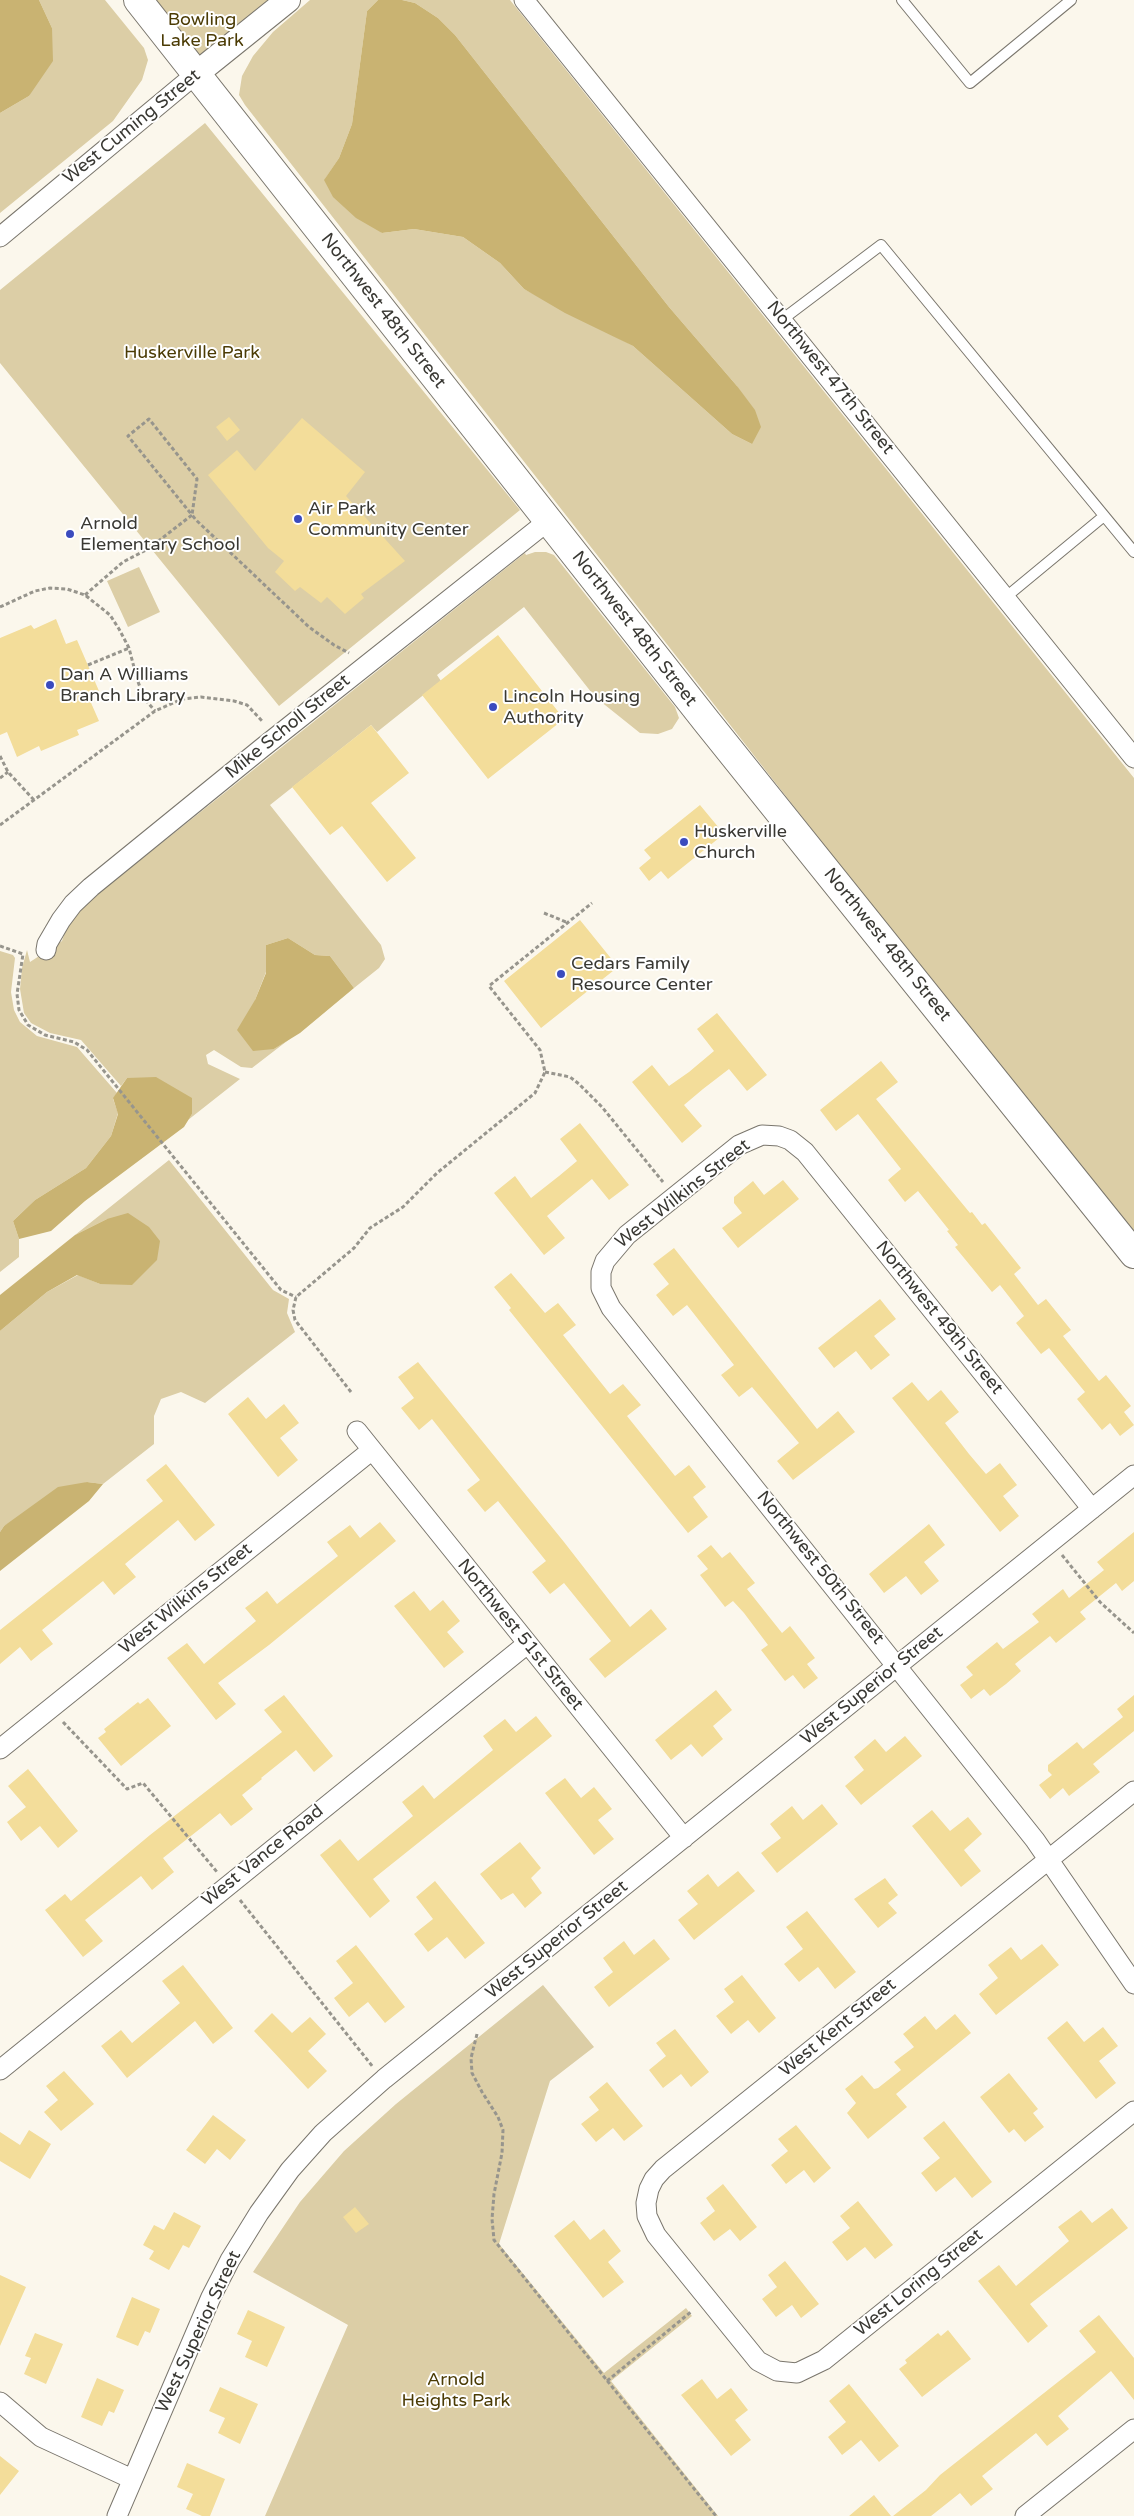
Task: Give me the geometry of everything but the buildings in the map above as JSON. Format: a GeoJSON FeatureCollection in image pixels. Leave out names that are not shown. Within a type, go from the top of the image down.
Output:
{"type":"FeatureCollection","features":[{"type":"Feature","properties":{"kind":"main road","name":"Northwest 48th Street"},"geometry":{"type":"LineString","coordinates":[[138,0],[548,520],[1134,1254]]}},
{"type":"Feature","properties":{"kind":"street","name":"West Cuming Street"},"geometry":{"type":"LineString","coordinates":[[0,237],[288,0]]}},
{"type":"Feature","properties":{"kind":"street","name":"Northwest 47th Street"},"geometry":{"type":"LineString","coordinates":[[524,0],[1134,758]]}},
{"type":"Feature","properties":{"kind":"street","name":"Mike Scholl Street"},"geometry":{"type":"LineString","coordinates":[[46,950],[61,920],[73,904],[91,887],[270,741],[548,520]]}},
{"type":"Feature","properties":{"kind":"street","name":"West Wilkins Street"},"geometry":{"type":"LineString","coordinates":[[601,1272],[611,1252],[627,1235],[739,1145],[756,1136],[779,1136]]}},
{"type":"Feature","properties":{"kind":"street","name":"Northwest 49th Street"},"geometry":{"type":"LineString","coordinates":[[779,1136],[790,1140],[805,1152],[1092,1509]]}},
{"type":"Feature","properties":{"kind":"street","name":"Northwest 50th Street"},"geometry":{"type":"LineString","coordinates":[[601,1272],[602,1288],[611,1308],[898,1665],[1048,1859],[1134,1984]]}},
{"type":"Feature","properties":{"kind":"street","name":"Northwest 51st Street"},"geometry":{"type":"LineString","coordinates":[[357,1431],[684,1838]]}},
{"type":"Feature","properties":{"kind":"street","name":"West Wilkins Street"},"geometry":{"type":"LineString","coordinates":[[0,1749],[372,1450]]}},
{"type":"Feature","properties":{"kind":"street","name":"West Superior Street"},"geometry":{"type":"LineString","coordinates":[[117,2516],[211,2297],[230,2260],[258,2213],[290,2170],[323,2134],[384,2079],[1134,1475]]}},
{"type":"Feature","properties":{"kind":"street","name":"West Vance Road"},"geometry":{"type":"LineString","coordinates":[[0,2070],[527,1644]]}},
{"type":"Feature","properties":{"kind":"street","name":"West Kent Street"},"geometry":{"type":"LineString","coordinates":[[707,2298],[656,2235],[649,2223],[646,2203],[654,2179],[663,2169],[1134,1791]]}},
{"type":"Feature","properties":{"kind":"street","name":"West Loring Street"},"geometry":{"type":"LineString","coordinates":[[707,2298],[752,2355],[765,2366],[789,2374],[806,2371],[824,2360],[1134,2111]]}},
{"type":"Feature","properties":{"kind":"street"},"geometry":{"type":"LineString","coordinates":[[0,2402],[41,2438],[132,2479]]}},
{"type":"Feature","properties":{"kind":"street"},"geometry":{"type":"LineString","coordinates":[[1025,2516],[1134,2429]]}},
{"type":"Feature","properties":{"kind":"lane"},"geometry":{"type":"LineString","coordinates":[[908,2],[970,84],[1071,0]]}},
{"type":"Feature","properties":{"kind":"lane"},"geometry":{"type":"LineString","coordinates":[[783,320],[881,245],[1134,552]]}},
{"type":"Feature","properties":{"kind":"lane"},"geometry":{"type":"LineString","coordinates":[[1006,597],[1104,516]]}},
{"type":"Feature","properties":{"kind":"path"},"geometry":{"type":"LineString","coordinates":[[85,595],[123,562],[148,549],[192,515],[197,479],[149,419],[128,436],[192,515],[255,574],[275,597],[334,645],[350,653]]}},
{"type":"Feature","properties":{"kind":"path"},"geometry":{"type":"LineString","coordinates":[[0,607],[35,591],[50,588],[67,589],[85,595],[110,615],[129,648],[144,698],[155,711]]}},
{"type":"Feature","properties":{"kind":"path"},"geometry":{"type":"LineString","coordinates":[[88,665],[129,648]]}},
{"type":"Feature","properties":{"kind":"path"},"geometry":{"type":"LineString","coordinates":[[0,825],[155,711],[191,697],[218,698],[247,705],[263,722]]}},
{"type":"Feature","properties":{"kind":"path"},"geometry":{"type":"LineString","coordinates":[[0,756],[8,772],[34,800]]}},
{"type":"Feature","properties":{"kind":"path"},"geometry":{"type":"LineString","coordinates":[[0,778],[8,772]]}},
{"type":"Feature","properties":{"kind":"path"},"geometry":{"type":"LineString","coordinates":[[351,1392],[295,1320],[293,1310],[296,1298],[354,1248],[370,1228],[403,1207],[437,1174],[528,1100],[539,1086],[545,1072],[540,1050],[489,986],[592,902]]}},
{"type":"Feature","properties":{"kind":"path"},"geometry":{"type":"LineString","coordinates":[[544,913],[567,923]]}},
{"type":"Feature","properties":{"kind":"path"},"geometry":{"type":"LineString","coordinates":[[0,946],[22,954],[17,994],[19,1010],[28,1025],[44,1035],[64,1039],[81,1045],[87,1050],[281,1290],[296,1298]]}},
{"type":"Feature","properties":{"kind":"path"},"geometry":{"type":"LineString","coordinates":[[545,1072],[570,1077],[579,1084],[602,1108],[662,1182]]}},
{"type":"Feature","properties":{"kind":"path"},"geometry":{"type":"LineString","coordinates":[[1052,1542],[1100,1602],[1134,1633]]}},
{"type":"Feature","properties":{"kind":"path"},"geometry":{"type":"LineString","coordinates":[[478,2034],[471,2058],[472,2073],[498,2117],[503,2130],[502,2153],[494,2194],[492,2220],[494,2240],[716,2516]]}},
{"type":"Feature","properties":{"kind":"path"},"geometry":{"type":"LineString","coordinates":[[607,2381],[692,2311]]}},
{"type":"Feature","properties":{"kind":"green space"},"geometry":{"type":"Polygon","coordinates":[[[39,0],[105,0],[144,48],[148,60],[142,80],[113,121],[0,213],[0,113],[29,96],[52,28],[39,0]]]}},
{"type":"Feature","properties":{"kind":"green space","name":"Bowling Lake Park"},"geometry":{"type":"Polygon","coordinates":[[[138,0],[288,0],[196,74],[138,0]]]}},
{"type":"Feature","properties":{"kind":"green space"},"geometry":{"type":"Polygon","coordinates":[[[310,0],[378,0],[367,11],[352,124],[339,158],[325,179],[382,233],[414,229],[463,237],[500,263],[524,289],[633,346],[732,434],[752,444],[737,386],[669,307],[455,35],[438,18],[415,3],[402,0],[510,0],[1134,778],[1134,1236],[853,882],[245,105],[239,95],[242,76],[253,56],[273,32],[310,0]]]}},
{"type":"Feature","properties":{"kind":"green space","name":"Huskerville Park"},"geometry":{"type":"Polygon","coordinates":[[[205,123],[520,510],[279,706],[0,363],[0,290],[205,123]]]}},
{"type":"Feature","properties":{"kind":"green space"},"geometry":{"type":"Polygon","coordinates":[[[535,552],[546,552],[554,555],[675,707],[679,718],[672,729],[658,734],[640,733],[595,697],[524,607],[437,675],[441,681],[377,732],[371,725],[270,805],[381,945],[385,959],[379,968],[354,988],[330,956],[315,955],[288,938],[266,945],[266,972],[255,1000],[274,1049],[291,1038],[252,1068],[241,1067],[214,1050],[206,1055],[208,1064],[240,1079],[188,1120],[192,1114],[127,1078],[121,1086],[81,1040],[50,1033],[31,1023],[24,1013],[20,989],[22,968],[27,950],[30,962],[62,941],[67,926],[89,901],[525,553],[526,555],[535,552]]]}},
{"type":"Feature","properties":{"kind":"green space"},"geometry":{"type":"Polygon","coordinates":[[[139,567],[160,612],[128,627],[107,581],[139,567]]]}},
{"type":"Feature","properties":{"kind":"green space"},"geometry":{"type":"Polygon","coordinates":[[[0,951],[13,955],[15,958],[11,992],[14,1010],[20,1022],[37,1036],[77,1047],[117,1093],[113,1099],[118,1113],[111,1136],[86,1168],[35,1200],[13,1221],[19,1239],[19,1257],[0,1272],[0,951]]]}},
{"type":"Feature","properties":{"kind":"green space"},"geometry":{"type":"Polygon","coordinates":[[[169,1160],[273,1290],[289,1299],[287,1313],[295,1332],[205,1403],[181,1392],[161,1399],[154,1416],[154,1444],[103,1484],[87,1482],[4,1526],[0,1532],[0,1331],[47,1292],[78,1275],[100,1284],[107,1219],[75,1235],[169,1160]]]}},
{"type":"Feature","properties":{"kind":"green space","name":"Arnold Heights Park"},"geometry":{"type":"Polygon","coordinates":[[[543,1985],[594,2047],[550,2081],[499,2244],[604,2373],[686,2308],[692,2316],[611,2381],[718,2516],[265,2516],[348,2325],[253,2272],[300,2202],[344,2151],[396,2104],[543,1985]]]}},
{"type":"Feature","properties":{"kind":"shaded area"},"geometry":{"type":"Polygon","coordinates":[[[0,0],[39,0],[52,28],[53,61],[29,96],[0,113],[0,0]]]}},
{"type":"Feature","properties":{"kind":"shaded area"},"geometry":{"type":"Polygon","coordinates":[[[378,0],[402,0],[415,3],[438,18],[455,35],[669,307],[737,386],[755,410],[761,427],[752,444],[732,434],[633,346],[565,313],[524,289],[500,263],[463,237],[414,229],[382,233],[356,218],[333,197],[324,180],[339,158],[352,124],[367,11],[378,0]]]}},
{"type":"Feature","properties":{"kind":"shaded area"},"geometry":{"type":"Polygon","coordinates":[[[288,938],[315,955],[330,956],[354,988],[300,1033],[274,1049],[253,1051],[237,1030],[255,1000],[266,973],[266,945],[288,938]]]}},
{"type":"Feature","properties":{"kind":"shaded area"},"geometry":{"type":"Polygon","coordinates":[[[156,1077],[192,1098],[192,1114],[184,1127],[85,1201],[51,1231],[19,1239],[13,1221],[35,1200],[86,1168],[111,1136],[118,1114],[113,1098],[127,1078],[156,1077]]]}},
{"type":"Feature","properties":{"kind":"shaded area"},"geometry":{"type":"Polygon","coordinates":[[[128,1213],[149,1227],[160,1241],[157,1260],[132,1285],[100,1284],[77,1275],[47,1292],[0,1331],[0,1295],[75,1235],[107,1219],[128,1213]]]}},
{"type":"Feature","properties":{"kind":"shaded area"},"geometry":{"type":"Polygon","coordinates":[[[87,1482],[103,1484],[89,1501],[0,1571],[0,1532],[4,1526],[58,1487],[87,1482]]]}},
{"type":"Feature","properties":{"kind":"place","name":"Air Park Community Center"},"geometry":{"type":"Point","coordinates":[298,519]}},
{"type":"Feature","properties":{"kind":"place","name":"Arnold Elementary School"},"geometry":{"type":"Point","coordinates":[70,534]}},
{"type":"Feature","properties":{"kind":"place","name":"Dan A Williams Branch Library"},"geometry":{"type":"Point","coordinates":[50,685]}},
{"type":"Feature","properties":{"kind":"place","name":"Lincoln Housing Authority"},"geometry":{"type":"Point","coordinates":[493,707]}},
{"type":"Feature","properties":{"kind":"place","name":"Huskerville Church"},"geometry":{"type":"Point","coordinates":[684,842]}},
{"type":"Feature","properties":{"kind":"place","name":"Cedars Family Resource Center"},"geometry":{"type":"Point","coordinates":[561,974]}}]}
